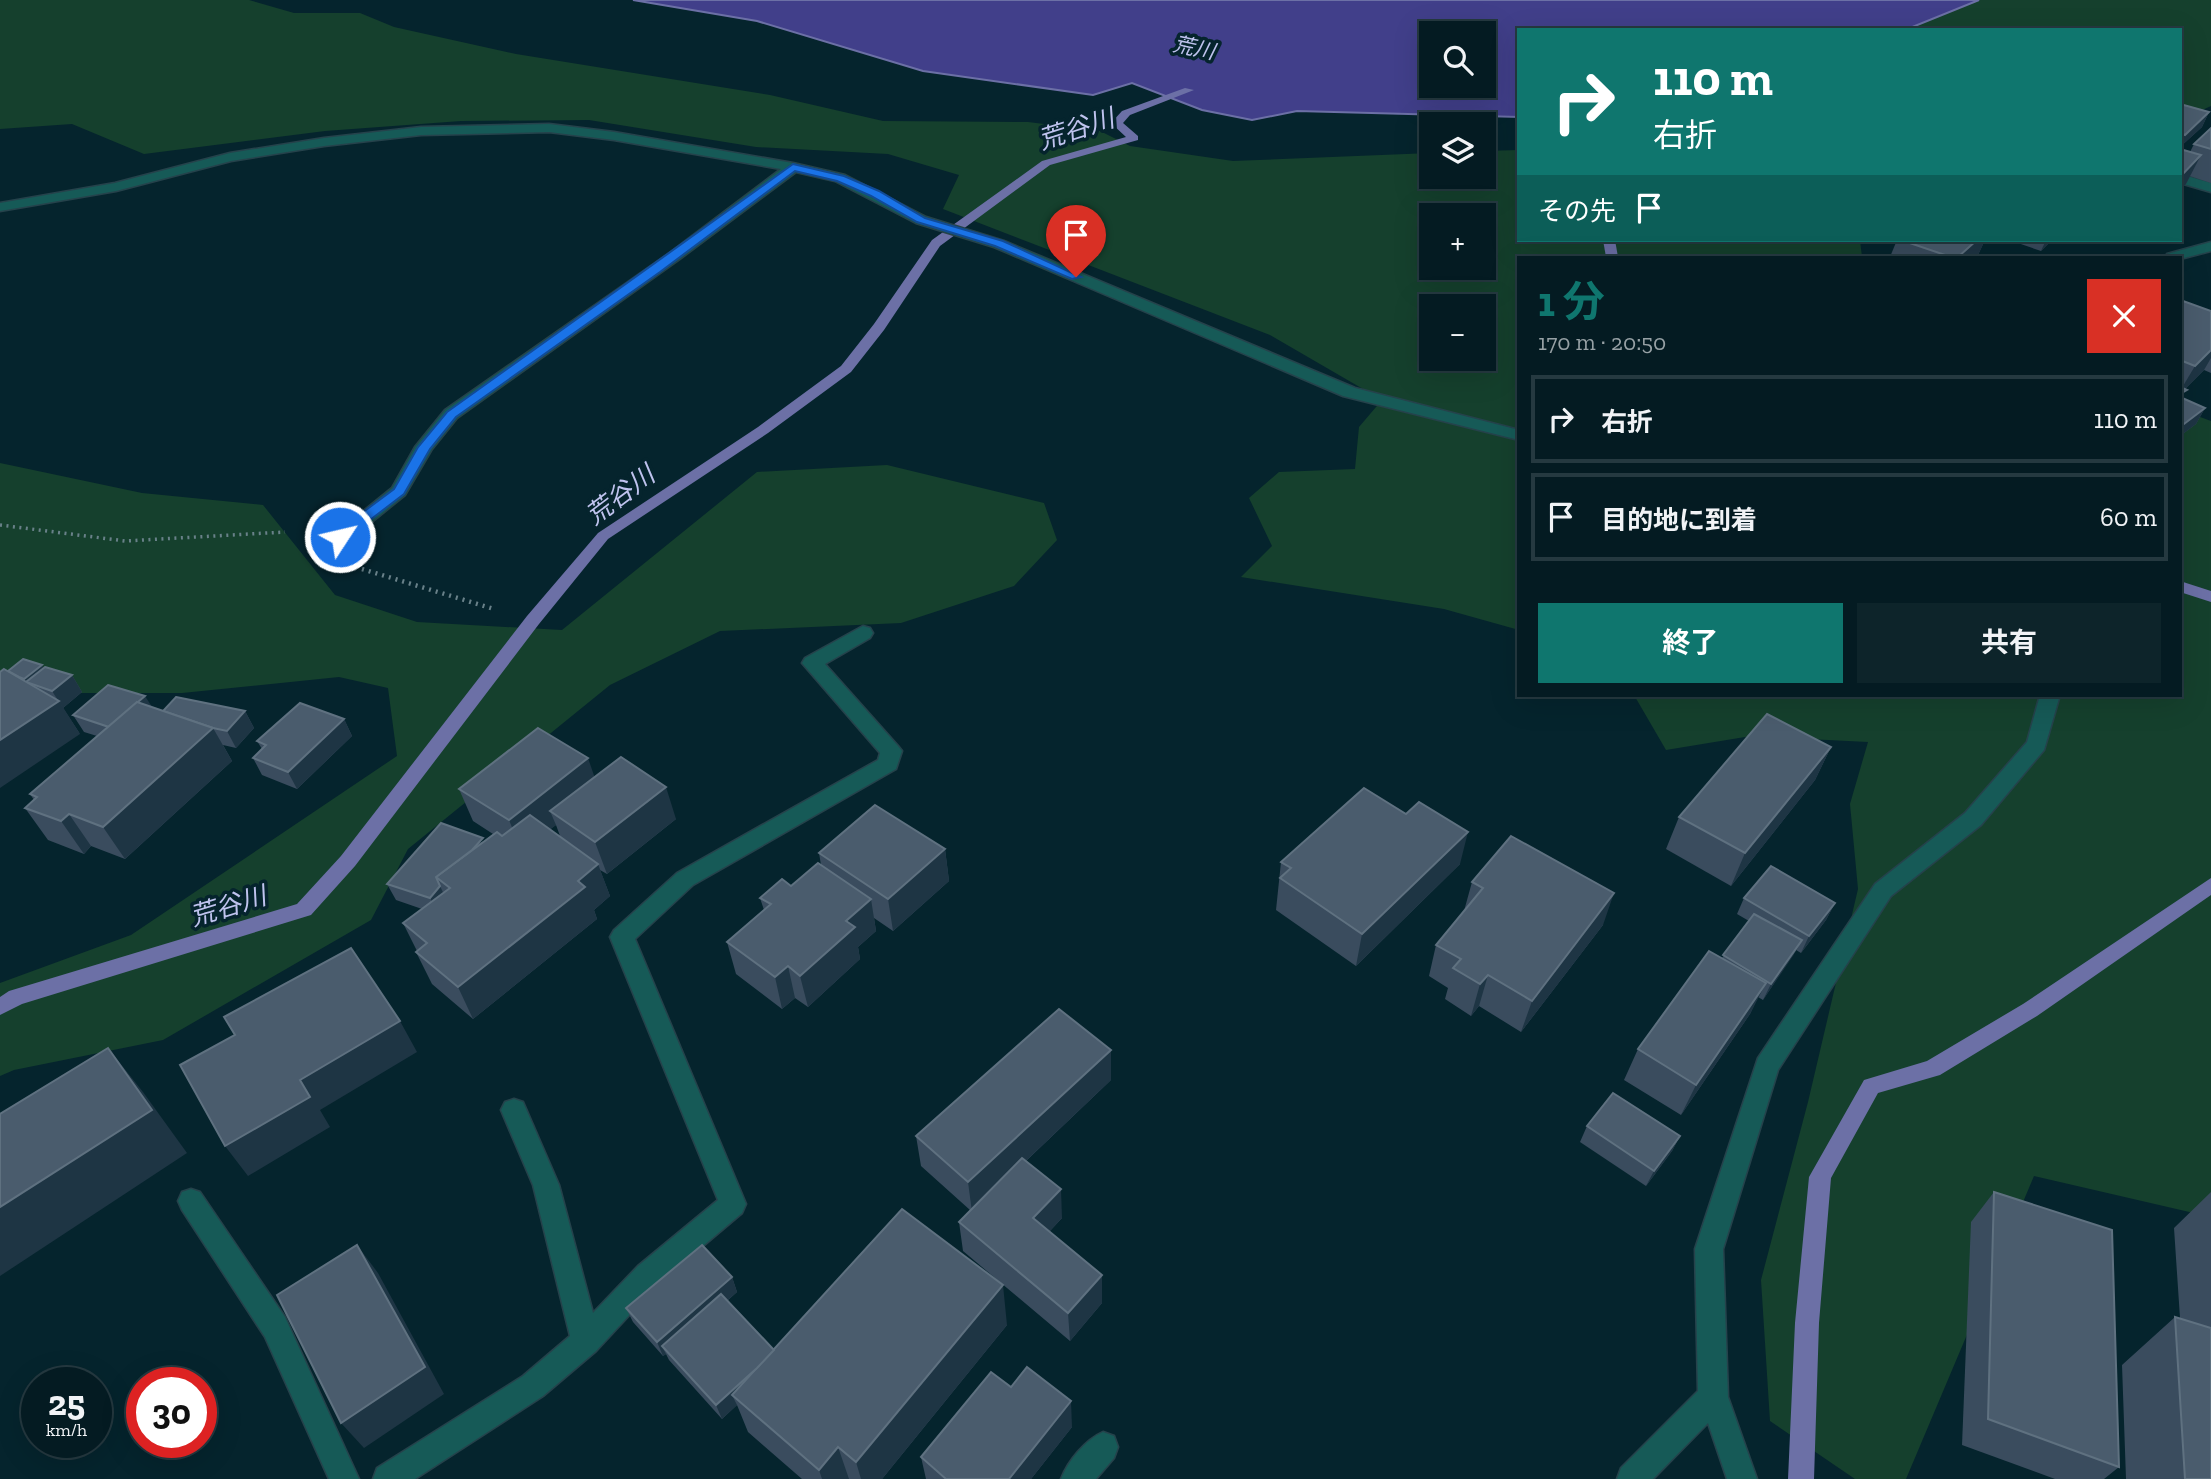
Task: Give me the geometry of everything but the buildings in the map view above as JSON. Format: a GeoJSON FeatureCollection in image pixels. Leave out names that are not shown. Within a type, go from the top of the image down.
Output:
{"type":"FeatureCollection","features":[{"type":"Feature","properties":{"kind":"street"},"geometry":{"type":"LineString","coordinates":[[0,207],[116,187],[230,157],[324,142],[421,131],[549,128],[614,136],[793,167],[840,178],[921,220],[999,244],[1349,392],[1517,434]]}},
{"type":"Feature","properties":{"kind":"street"},"geometry":{"type":"LineString","coordinates":[[321,548],[357,525],[399,491],[424,447],[452,414],[656,269],[793,167]]}},
{"type":"Feature","properties":{"kind":"street"},"geometry":{"type":"LineString","coordinates":[[2182,179],[2211,188]]}},
{"type":"Feature","properties":{"kind":"street"},"geometry":{"type":"LineString","coordinates":[[2176,256],[2211,246]]}},
{"type":"Feature","properties":{"kind":"street"},"geometry":{"type":"LineString","coordinates":[[388,1479],[533,1386],[586,1341],[648,1275],[733,1204],[622,937],[685,879],[888,764],[891,751],[812,663],[863,634]]}},
{"type":"Feature","properties":{"kind":"street"},"geometry":{"type":"LineString","coordinates":[[1742,1479],[1713,1397],[1709,1249],[1768,1066],[1883,890],[1973,819],[2037,745],[2049,697]]}},
{"type":"Feature","properties":{"kind":"street"},"geometry":{"type":"LineString","coordinates":[[514,1110],[546,1185],[586,1341]]}},
{"type":"Feature","properties":{"kind":"street"},"geometry":{"type":"LineString","coordinates":[[191,1201],[275,1327],[344,1479]]}},
{"type":"Feature","properties":{"kind":"street"},"geometry":{"type":"LineString","coordinates":[[1632,1479],[1713,1397]]}},
{"type":"Feature","properties":{"kind":"street"},"geometry":{"type":"LineString","coordinates":[[1076,1479],[1103,1447]]}},
{"type":"Feature","properties":{"kind":"path"},"geometry":{"type":"LineString","coordinates":[[0,525],[125,541],[289,532],[373,574],[494,609]]}},
{"type":"Feature","properties":{"kind":"green space"},"geometry":{"type":"Polygon","coordinates":[[[0,0],[249,0],[294,13],[360,13],[394,27],[516,54],[770,95],[883,121],[1028,122],[1100,131],[1130,146],[1233,161],[1419,153],[1419,189],[1496,189],[1496,151],[1517,150],[1517,242],[1860,242],[1862,256],[1517,256],[1517,629],[1444,609],[1241,577],[1272,546],[1249,498],[1279,472],[1355,469],[1359,427],[1382,400],[1270,335],[943,209],[959,175],[888,154],[756,147],[589,120],[461,121],[325,131],[144,154],[72,124],[0,129],[0,0]]]}},
{"type":"Feature","properties":{"kind":"green space"},"geometry":{"type":"Polygon","coordinates":[[[1979,0],[2211,0],[2211,106],[2182,120],[2182,28],[1910,28],[1979,0]]]}},
{"type":"Feature","properties":{"kind":"green space"},"geometry":{"type":"Polygon","coordinates":[[[2182,410],[2211,421],[2211,1217],[2034,1176],[1906,1479],[1855,1479],[1770,1421],[1761,1280],[1808,1102],[1858,889],[1850,804],[1868,742],[1751,736],[1666,750],[1635,697],[2182,697],[2182,410]]]}},
{"type":"Feature","properties":{"kind":"green space"},"geometry":{"type":"Polygon","coordinates":[[[0,463],[142,493],[263,505],[335,595],[417,622],[562,630],[757,472],[887,465],[1044,503],[1057,540],[1014,586],[901,623],[720,631],[610,685],[408,849],[371,920],[163,1040],[14,1070],[0,1076],[0,983],[131,935],[397,756],[388,688],[339,677],[182,693],[26,693],[0,689],[0,463]]]}},
{"type":"Feature","properties":{"kind":"water","name":"荒川"},"geometry":{"type":"Polygon","coordinates":[[[633,0],[1979,0],[1910,28],[1517,28],[1517,117],[1496,116],[1496,112],[1419,112],[1419,114],[1297,111],[1252,120],[1202,110],[1132,83],[1093,95],[923,71],[757,21],[633,0]]]}},
{"type":"Feature","properties":{"kind":"waterway","name":"荒谷川"},"geometry":{"type":"LineString","coordinates":[[0,1007],[16,997],[304,910],[348,861],[533,620],[603,536],[763,430],[846,369],[879,327],[936,243],[1046,163],[1134,138],[1117,123],[1126,113],[1189,90]]}},
{"type":"Feature","properties":{"kind":"waterway"},"geometry":{"type":"LineString","coordinates":[[1609,242],[1612,256]]}},
{"type":"Feature","properties":{"kind":"waterway"},"geometry":{"type":"LineString","coordinates":[[2182,587],[2211,597]]}},
{"type":"Feature","properties":{"kind":"waterway"},"geometry":{"type":"LineString","coordinates":[[1801,1479],[1807,1323],[1820,1177],[1871,1086],[1933,1069],[2030,1010],[2211,885]]}},
{"type":"Feature","properties":{"kind":"route"},"geometry":{"type":"LineString","coordinates":[[340,537],[399,491],[424,447],[452,414],[656,269],[793,167],[840,178],[921,220],[999,244],[1076,277]]}}]}
